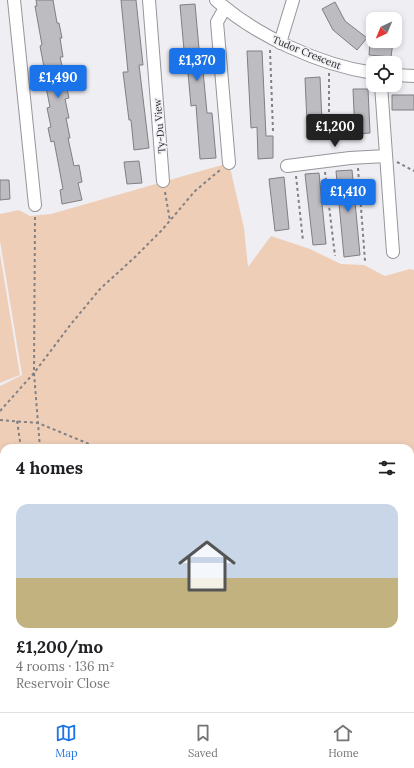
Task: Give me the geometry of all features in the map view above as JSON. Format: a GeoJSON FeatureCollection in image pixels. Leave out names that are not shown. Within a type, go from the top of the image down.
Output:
{"type":"FeatureCollection","features":[{"type":"Feature","properties":{"kind":"street"},"geometry":{"type":"LineString","coordinates":[[14,0],[35,205]]}},
{"type":"Feature","properties":{"kind":"street","name":"Ty-Du View"},"geometry":{"type":"LineString","coordinates":[[149,0],[164,181]]}},
{"type":"Feature","properties":{"kind":"street"},"geometry":{"type":"LineString","coordinates":[[275,40],[292,0]]}},
{"type":"Feature","properties":{"kind":"street","name":"Tudor Crescent"},"geometry":{"type":"LineString","coordinates":[[229,163],[217,22],[220,4],[275,40],[329,62],[354,70],[366,72]]}},
{"type":"Feature","properties":{"kind":"street"},"geometry":{"type":"LineString","coordinates":[[402,75],[414,76]]}},
{"type":"Feature","properties":{"kind":"street"},"geometry":{"type":"LineString","coordinates":[[381,92],[393,252]]}},
{"type":"Feature","properties":{"kind":"street"},"geometry":{"type":"LineString","coordinates":[[291,166],[324,161],[386,156]]}},
{"type":"Feature","properties":{"kind":"path"},"geometry":{"type":"LineString","coordinates":[[273,130],[275,40]]}},
{"type":"Feature","properties":{"kind":"path"},"geometry":{"type":"LineString","coordinates":[[329,62],[329,124]]}},
{"type":"Feature","properties":{"kind":"path"},"geometry":{"type":"LineString","coordinates":[[386,156],[414,171]]}},
{"type":"Feature","properties":{"kind":"path"},"geometry":{"type":"LineString","coordinates":[[357,158],[365,260]]}},
{"type":"Feature","properties":{"kind":"path"},"geometry":{"type":"LineString","coordinates":[[324,161],[335,256]]}},
{"type":"Feature","properties":{"kind":"path"},"geometry":{"type":"LineString","coordinates":[[0,411],[34,373],[100,288],[170,221],[195,191],[229,163]]}},
{"type":"Feature","properties":{"kind":"path"},"geometry":{"type":"LineString","coordinates":[[291,166],[303,241]]}},
{"type":"Feature","properties":{"kind":"path"},"geometry":{"type":"LineString","coordinates":[[164,181],[170,221]]}},
{"type":"Feature","properties":{"kind":"path"},"geometry":{"type":"LineString","coordinates":[[35,205],[34,373],[40,444]]}},
{"type":"Feature","properties":{"kind":"path"},"geometry":{"type":"LineString","coordinates":[[0,420],[38,423],[90,444]]}},
{"type":"Feature","properties":{"kind":"path"},"geometry":{"type":"LineString","coordinates":[[18,421],[21,444]]}},
{"type":"Feature","properties":{"kind":"shaded area"},"geometry":{"type":"Polygon","coordinates":[[[229,163],[244,228],[248,267],[271,236],[310,249],[341,264],[364,265],[385,276],[410,269],[414,270],[414,444],[0,444],[0,386],[22,375],[0,241],[0,214],[19,210],[30,216],[51,214],[229,163]]]}},
{"type":"Feature","properties":{"kind":"shaded area"},"geometry":{"type":"Polygon","coordinates":[[[0,254],[20,375],[0,383],[0,254]]]}},
{"type":"Feature","properties":{"kind":"building"},"geometry":{"type":"Polygon","coordinates":[[[36,0],[53,0],[57,23],[59,23],[62,38],[60,38],[63,57],[60,57],[69,98],[65,99],[69,118],[66,118],[70,138],[68,138],[74,166],[79,165],[82,182],[78,183],[82,200],[62,204],[60,190],[63,189],[54,141],[51,142],[48,128],[51,127],[47,108],[50,107],[42,67],[44,67],[40,46],[42,45],[35,6],[37,6],[36,0]]]}},
{"type":"Feature","properties":{"kind":"building"},"geometry":{"type":"Polygon","coordinates":[[[121,0],[136,0],[143,65],[139,65],[149,148],[134,150],[131,120],[129,120],[123,72],[128,72],[121,0]]]}},
{"type":"Feature","properties":{"kind":"building"},"geometry":{"type":"Polygon","coordinates":[[[335,2],[345,21],[366,37],[357,50],[333,30],[322,9],[335,2]]]}},
{"type":"Feature","properties":{"kind":"building"},"geometry":{"type":"Polygon","coordinates":[[[195,4],[207,113],[212,113],[216,158],[200,159],[196,105],[191,106],[180,5],[195,4]]]}},
{"type":"Feature","properties":{"kind":"building"},"geometry":{"type":"Polygon","coordinates":[[[370,48],[392,48],[391,56],[369,55],[370,48]]]}},
{"type":"Feature","properties":{"kind":"building"},"geometry":{"type":"Polygon","coordinates":[[[247,51],[262,51],[266,136],[273,136],[273,158],[258,159],[257,127],[251,128],[247,51]]]}},
{"type":"Feature","properties":{"kind":"building"},"geometry":{"type":"Polygon","coordinates":[[[320,77],[322,122],[307,123],[305,78],[320,77]]]}},
{"type":"Feature","properties":{"kind":"building"},"geometry":{"type":"Polygon","coordinates":[[[353,89],[366,89],[366,92],[368,92],[370,133],[355,134],[353,89]]]}},
{"type":"Feature","properties":{"kind":"building"},"geometry":{"type":"Polygon","coordinates":[[[392,95],[414,95],[414,110],[392,110],[392,95]]]}},
{"type":"Feature","properties":{"kind":"building"},"geometry":{"type":"Polygon","coordinates":[[[139,161],[142,183],[127,184],[124,162],[139,161]]]}},
{"type":"Feature","properties":{"kind":"building"},"geometry":{"type":"Polygon","coordinates":[[[352,170],[360,255],[344,257],[336,171],[352,170]]]}},
{"type":"Feature","properties":{"kind":"building"},"geometry":{"type":"Polygon","coordinates":[[[319,173],[326,244],[313,245],[305,174],[319,173]]]}},
{"type":"Feature","properties":{"kind":"building"},"geometry":{"type":"Polygon","coordinates":[[[284,177],[289,229],[275,231],[269,179],[284,177]]]}},
{"type":"Feature","properties":{"kind":"building"},"geometry":{"type":"Polygon","coordinates":[[[0,180],[9,180],[10,199],[0,200],[0,180]]]}}]}
